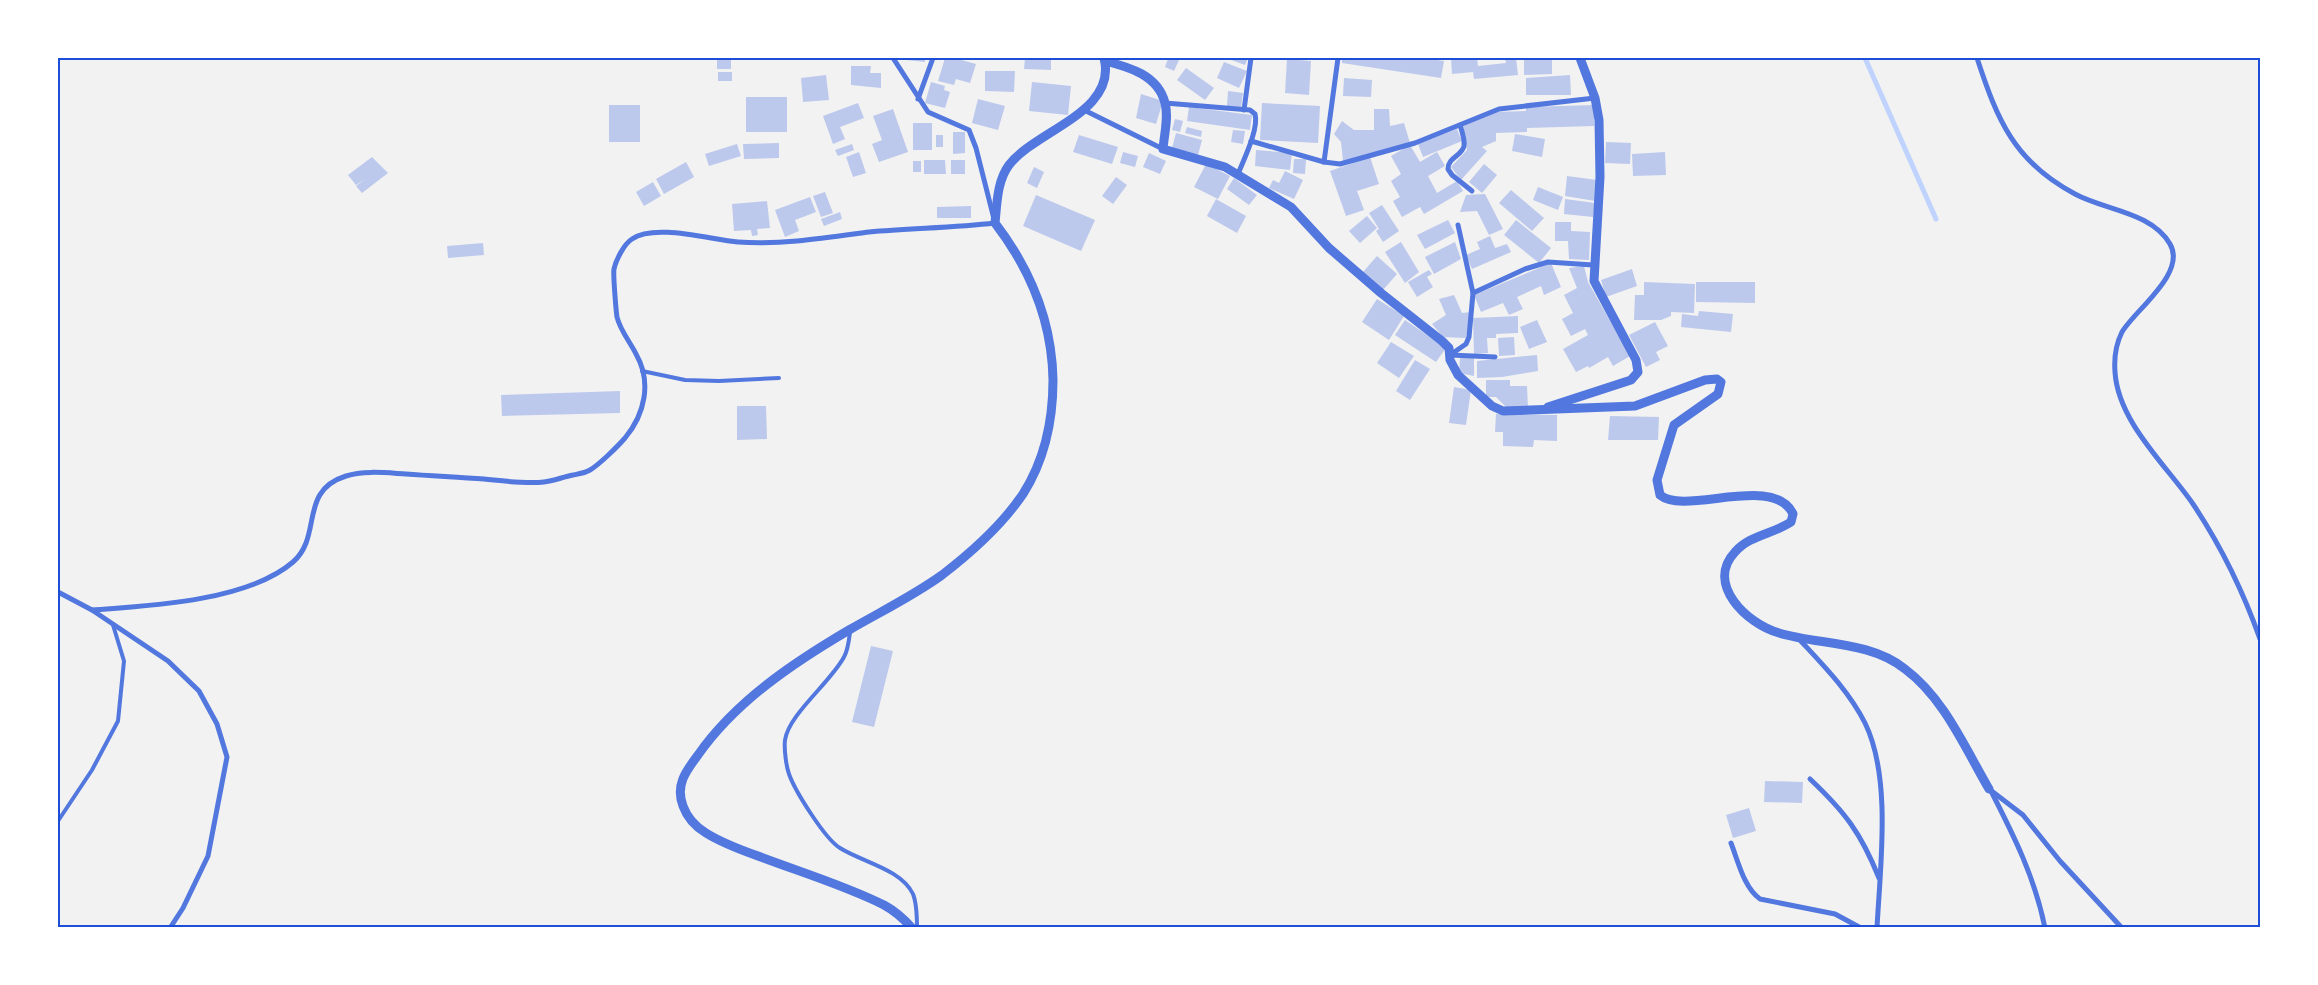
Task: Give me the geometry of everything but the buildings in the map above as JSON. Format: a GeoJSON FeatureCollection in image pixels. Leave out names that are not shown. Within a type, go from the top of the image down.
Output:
{"type":"FeatureCollection","features":[{"type":"Feature","properties":{"kind":"street"},"geometry":{"type":"LineString","coordinates":[[893,58],[928,112],[937,118],[969,130],[976,148],[995,223],[1010,243],[1032,281],[1048,330],[1052,360],[1053,388],[1050,421],[1043,452],[1034,476],[1022,495],[1001,521],[974,548],[941,576],[781,674],[726,721],[702,749],[683,776],[679,791],[683,807],[691,820],[706,833],[732,847],[885,906],[912,928]]}},
{"type":"Feature","properties":{"kind":"street"},"geometry":{"type":"LineString","coordinates":[[918,99],[933,58]]}},
{"type":"Feature","properties":{"kind":"street"},"geometry":{"type":"LineString","coordinates":[[1244,110],[1251,58]]}},
{"type":"Feature","properties":{"kind":"street"},"geometry":{"type":"LineString","coordinates":[[1324,162],[1338,58]]}},
{"type":"Feature","properties":{"kind":"street"},"geometry":{"type":"LineString","coordinates":[[1539,411],[1631,380],[1638,372],[1636,360],[1594,281],[1593,265],[1600,177],[1598,120],[1595,98],[1580,58]]}},
{"type":"Feature","properties":{"kind":"street"},"geometry":{"type":"LineString","coordinates":[[1977,58],[1994,108],[2003,127],[2030,161],[2048,178],[2076,195],[2148,223],[2162,232],[2172,246],[2172,261],[2168,276],[2122,332],[2116,348],[2115,374],[2120,395],[2150,450],[2192,504],[2238,580],[2260,639]]}},
{"type":"Feature","properties":{"kind":"street"},"geometry":{"type":"LineString","coordinates":[[995,223],[999,190],[1003,176],[1010,164],[1039,140],[1084,110],[1104,85],[1107,74],[1105,59],[1139,71],[1156,86],[1165,103],[1163,149]]}},
{"type":"Feature","properties":{"kind":"street"},"geometry":{"type":"LineString","coordinates":[[1251,141],[1324,162],[1340,164],[1414,143],[1499,109],[1595,98]]}},
{"type":"Feature","properties":{"kind":"street"},"geometry":{"type":"LineString","coordinates":[[1165,103],[1253,111],[1256,116],[1251,141],[1238,174]]}},
{"type":"Feature","properties":{"kind":"street"},"geometry":{"type":"LineString","coordinates":[[1084,110],[1163,149],[1211,163],[1238,174],[1291,207],[1329,248],[1381,293],[1442,341],[1449,348],[1454,370],[1492,406],[1511,412],[1635,406],[1705,380],[1717,379],[1721,382],[1718,394],[1674,425],[1662,464],[1657,489],[1666,499],[1672,501],[1753,495],[1776,500],[1790,508],[1793,514],[1791,522],[1755,538],[1736,550],[1729,559],[1725,570],[1725,583],[1730,597],[1741,610],[1777,633],[1857,648],[1885,657],[1905,668],[1930,692],[1989,789],[2027,864],[2039,899],[2045,928]]}},
{"type":"Feature","properties":{"kind":"street"},"geometry":{"type":"LineString","coordinates":[[1460,125],[1465,144],[1463,149],[1449,162],[1448,169],[1452,175],[1472,191]]}},
{"type":"Feature","properties":{"kind":"street"},"geometry":{"type":"LineString","coordinates":[[92,610],[182,602],[223,593],[267,579],[295,561],[307,544],[311,515],[326,485],[348,475],[384,473],[546,482],[589,471],[625,438],[642,410],[644,401],[642,371],[638,356],[627,340],[617,317],[613,271],[621,252],[630,239],[649,232],[699,236],[737,242],[777,242],[817,240],[872,232],[945,229],[995,223]]}},
{"type":"Feature","properties":{"kind":"street"},"geometry":{"type":"LineString","coordinates":[[1450,354],[1466,344],[1469,337],[1473,293],[1458,225]]}},
{"type":"Feature","properties":{"kind":"street"},"geometry":{"type":"LineString","coordinates":[[1473,293],[1525,269],[1548,262],[1593,265]]}},
{"type":"Feature","properties":{"kind":"street"},"geometry":{"type":"LineString","coordinates":[[1450,354],[1495,357]]}},
{"type":"Feature","properties":{"kind":"street"},"geometry":{"type":"LineString","coordinates":[[58,592],[92,610],[168,661],[199,691],[217,724],[226,757],[208,856],[183,908],[170,928]]}},
{"type":"Feature","properties":{"kind":"street"},"geometry":{"type":"LineString","coordinates":[[1797,637],[1829,671],[1851,701],[1865,723],[1873,745],[1878,770],[1881,803],[1877,928]]}},
{"type":"Feature","properties":{"kind":"street"},"geometry":{"type":"LineString","coordinates":[[1810,779],[1828,796],[1862,838],[1880,879]]}},
{"type":"Feature","properties":{"kind":"street"},"geometry":{"type":"LineString","coordinates":[[1989,789],[2023,815],[2060,861],[2122,928]]}},
{"type":"Feature","properties":{"kind":"street"},"geometry":{"type":"LineString","coordinates":[[1731,843],[1747,884],[1754,895],[1760,900],[1835,914],[1861,928]]}},
{"type":"Feature","properties":{"kind":"lane"},"geometry":{"type":"LineString","coordinates":[[642,371],[685,380],[718,381],[779,378]]}},
{"type":"Feature","properties":{"kind":"lane"},"geometry":{"type":"LineString","coordinates":[[58,821],[92,770],[118,721],[124,661],[113,625]]}},
{"type":"Feature","properties":{"kind":"lane"},"geometry":{"type":"LineString","coordinates":[[851,630],[842,660],[814,698],[796,715],[792,723],[785,740],[788,773],[808,809],[838,847],[899,878],[912,893],[917,911],[917,928]]}},
{"type":"Feature","properties":{"kind":"waterway"},"geometry":{"type":"LineString","coordinates":[[1865,58],[1936,219]]}}]}
